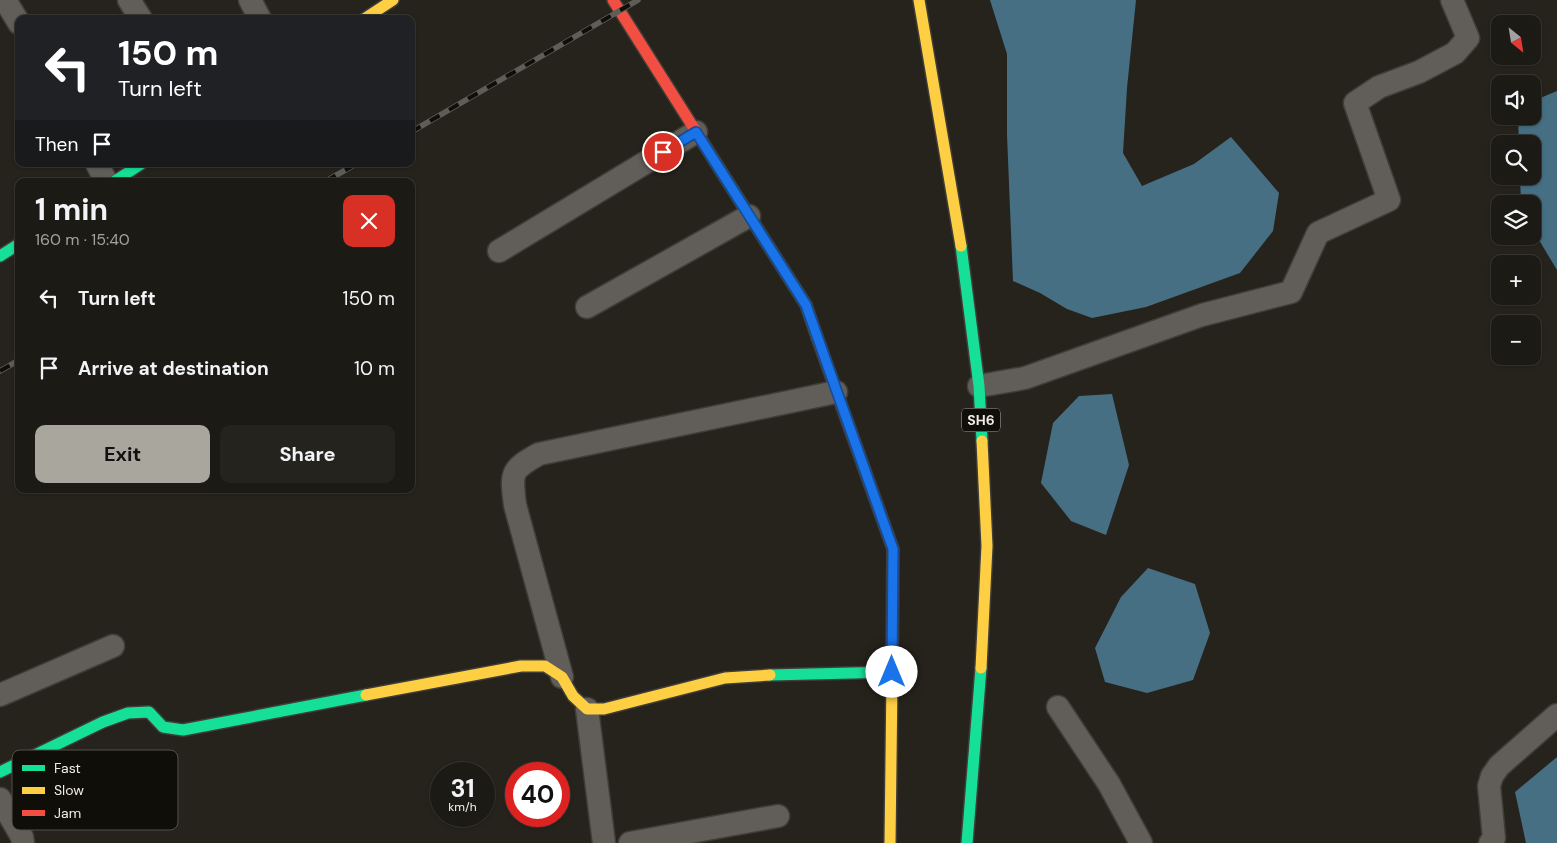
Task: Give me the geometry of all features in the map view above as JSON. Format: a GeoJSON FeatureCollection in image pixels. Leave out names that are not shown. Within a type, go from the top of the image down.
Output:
{"type":"FeatureCollection","features":[{"type":"Feature","properties":{"kind":"street"},"geometry":{"type":"LineString","coordinates":[[5,0],[15,16]]}},
{"type":"Feature","properties":{"kind":"street"},"geometry":{"type":"LineString","coordinates":[[129,0],[138,15]]}},
{"type":"Feature","properties":{"kind":"street"},"geometry":{"type":"LineString","coordinates":[[250,0],[258,15]]}},
{"type":"Feature","properties":{"kind":"street"},"geometry":{"type":"LineString","coordinates":[[370,15],[393,0]]}},
{"type":"Feature","properties":{"kind":"street"},"geometry":{"type":"LineString","coordinates":[[613,0],[806,305],[893,549],[890,843]]}},
{"type":"Feature","properties":{"kind":"street","name":"SH6"},"geometry":{"type":"LineString","coordinates":[[919,0],[960,241],[979,386],[987,546],[983,639],[967,843]]}},
{"type":"Feature","properties":{"kind":"street"},"geometry":{"type":"LineString","coordinates":[[979,386],[1025,378],[1202,315],[1291,292],[1318,233],[1388,200],[1355,104],[1379,87],[1419,72],[1455,52],[1462,46],[1468,38],[1452,0]]}},
{"type":"Feature","properties":{"kind":"street"},"geometry":{"type":"LineString","coordinates":[[499,251],[696,132]]}},
{"type":"Feature","properties":{"kind":"street"},"geometry":{"type":"LineString","coordinates":[[119,178],[136,167]]}},
{"type":"Feature","properties":{"kind":"street"},"geometry":{"type":"LineString","coordinates":[[587,307],[749,216]]}},
{"type":"Feature","properties":{"kind":"street"},"geometry":{"type":"LineString","coordinates":[[0,256],[15,247]]}},
{"type":"Feature","properties":{"kind":"street"},"geometry":{"type":"LineString","coordinates":[[604,843],[587,709],[573,696],[562,677],[515,505],[512,479],[520,465],[539,454],[836,392]]}},
{"type":"Feature","properties":{"kind":"street"},"geometry":{"type":"LineString","coordinates":[[0,695],[113,646]]}},
{"type":"Feature","properties":{"kind":"street"},"geometry":{"type":"LineString","coordinates":[[45,750],[103,722],[128,713],[149,712],[163,727],[182,730],[521,666],[545,666],[562,677]]}},
{"type":"Feature","properties":{"kind":"street"},"geometry":{"type":"LineString","coordinates":[[587,709],[604,709],[725,678],[778,674],[892,672]]}},
{"type":"Feature","properties":{"kind":"street"},"geometry":{"type":"LineString","coordinates":[[1058,707],[1109,784],[1141,843]]}},
{"type":"Feature","properties":{"kind":"street"},"geometry":{"type":"LineString","coordinates":[[1490,843],[1494,838],[1489,786],[1492,776],[1499,766],[1557,715]]}},
{"type":"Feature","properties":{"kind":"street"},"geometry":{"type":"LineString","coordinates":[[0,772],[12,766]]}},
{"type":"Feature","properties":{"kind":"street"},"geometry":{"type":"LineString","coordinates":[[0,799],[12,820]]}},
{"type":"Feature","properties":{"kind":"street"},"geometry":{"type":"LineString","coordinates":[[630,843],[778,816]]}},
{"type":"Feature","properties":{"kind":"street"},"geometry":{"type":"LineString","coordinates":[[17,830],[23,843]]}},
{"type":"Feature","properties":{"kind":"water"},"geometry":{"type":"Polygon","coordinates":[[[990,0],[1136,0],[1127,88],[1123,153],[1142,186],[1194,164],[1231,137],[1279,193],[1273,231],[1240,273],[1146,307],[1092,318],[1067,309],[1040,293],[1013,281],[1007,135],[1007,54],[990,0]]]}},
{"type":"Feature","properties":{"kind":"water"},"geometry":{"type":"Polygon","coordinates":[[[1557,91],[1557,270],[1541,243],[1541,195],[1521,195],[1520,185],[1541,185],[1541,135],[1519,135],[1518,125],[1541,125],[1541,98],[1557,91]]]}},
{"type":"Feature","properties":{"kind":"water"},"geometry":{"type":"Polygon","coordinates":[[[1112,394],[1129,465],[1106,535],[1071,521],[1041,483],[1053,423],[1079,396],[1112,394]]]}},
{"type":"Feature","properties":{"kind":"water"},"geometry":{"type":"Polygon","coordinates":[[[1148,568],[1195,584],[1210,633],[1193,680],[1147,693],[1105,682],[1095,648],[1121,597],[1148,568]]]}},
{"type":"Feature","properties":{"kind":"water"},"geometry":{"type":"Polygon","coordinates":[[[1557,757],[1557,843],[1526,843],[1515,792],[1557,757]]]}},
{"type":"Feature","properties":{"kind":"railway"},"geometry":{"type":"LineString","coordinates":[[415,130],[638,0]]}},
{"type":"Feature","properties":{"kind":"railway"},"geometry":{"type":"LineString","coordinates":[[331,178],[351,167]]}},
{"type":"Feature","properties":{"kind":"railway"},"geometry":{"type":"LineString","coordinates":[[0,371],[15,362]]}},
{"type":"Feature","properties":{"kind":"traffic: fast"},"geometry":{"type":"LineString","coordinates":[[120,178],[136,167]]}},
{"type":"Feature","properties":{"kind":"traffic: fast"},"geometry":{"type":"LineString","coordinates":[[719,168],[806,305],[817,337]]}},
{"type":"Feature","properties":{"kind":"traffic: fast"},"geometry":{"type":"LineString","coordinates":[[961,246],[979,386],[982,441]]}},
{"type":"Feature","properties":{"kind":"traffic: fast"},"geometry":{"type":"LineString","coordinates":[[0,256],[15,247]]}},
{"type":"Feature","properties":{"kind":"traffic: fast"},"geometry":{"type":"LineString","coordinates":[[967,843],[981,668]]}},
{"type":"Feature","properties":{"kind":"traffic: fast"},"geometry":{"type":"LineString","coordinates":[[770,675],[893,672]]}},
{"type":"Feature","properties":{"kind":"traffic: fast"},"geometry":{"type":"LineString","coordinates":[[45,750],[103,722],[128,713],[149,712],[163,727],[183,730],[366,695]]}},
{"type":"Feature","properties":{"kind":"traffic: fast"},"geometry":{"type":"LineString","coordinates":[[0,772],[12,766]]}},
{"type":"Feature","properties":{"kind":"traffic: slow"},"geometry":{"type":"LineString","coordinates":[[370,15],[393,0]]}},
{"type":"Feature","properties":{"kind":"traffic: slow"},"geometry":{"type":"LineString","coordinates":[[919,0],[961,246]]}},
{"type":"Feature","properties":{"kind":"traffic: slow"},"geometry":{"type":"LineString","coordinates":[[981,668],[987,546],[982,441]]}},
{"type":"Feature","properties":{"kind":"traffic: slow"},"geometry":{"type":"LineString","coordinates":[[366,695],[521,666],[545,666],[562,677],[573,696],[587,709],[604,709],[725,678],[770,675]]}},
{"type":"Feature","properties":{"kind":"traffic: slow"},"geometry":{"type":"LineString","coordinates":[[890,843],[892,678]]}},
{"type":"Feature","properties":{"kind":"traffic: jam"},"geometry":{"type":"LineString","coordinates":[[613,0],[719,168]]}},
{"type":"Feature","properties":{"kind":"traffic: jam"},"geometry":{"type":"LineString","coordinates":[[817,337],[893,549],[892,678]]}},
{"type":"Feature","properties":{"kind":"route"},"geometry":{"type":"LineString","coordinates":[[663,152],[696,132],[806,305],[893,549],[892,672]]}}]}
